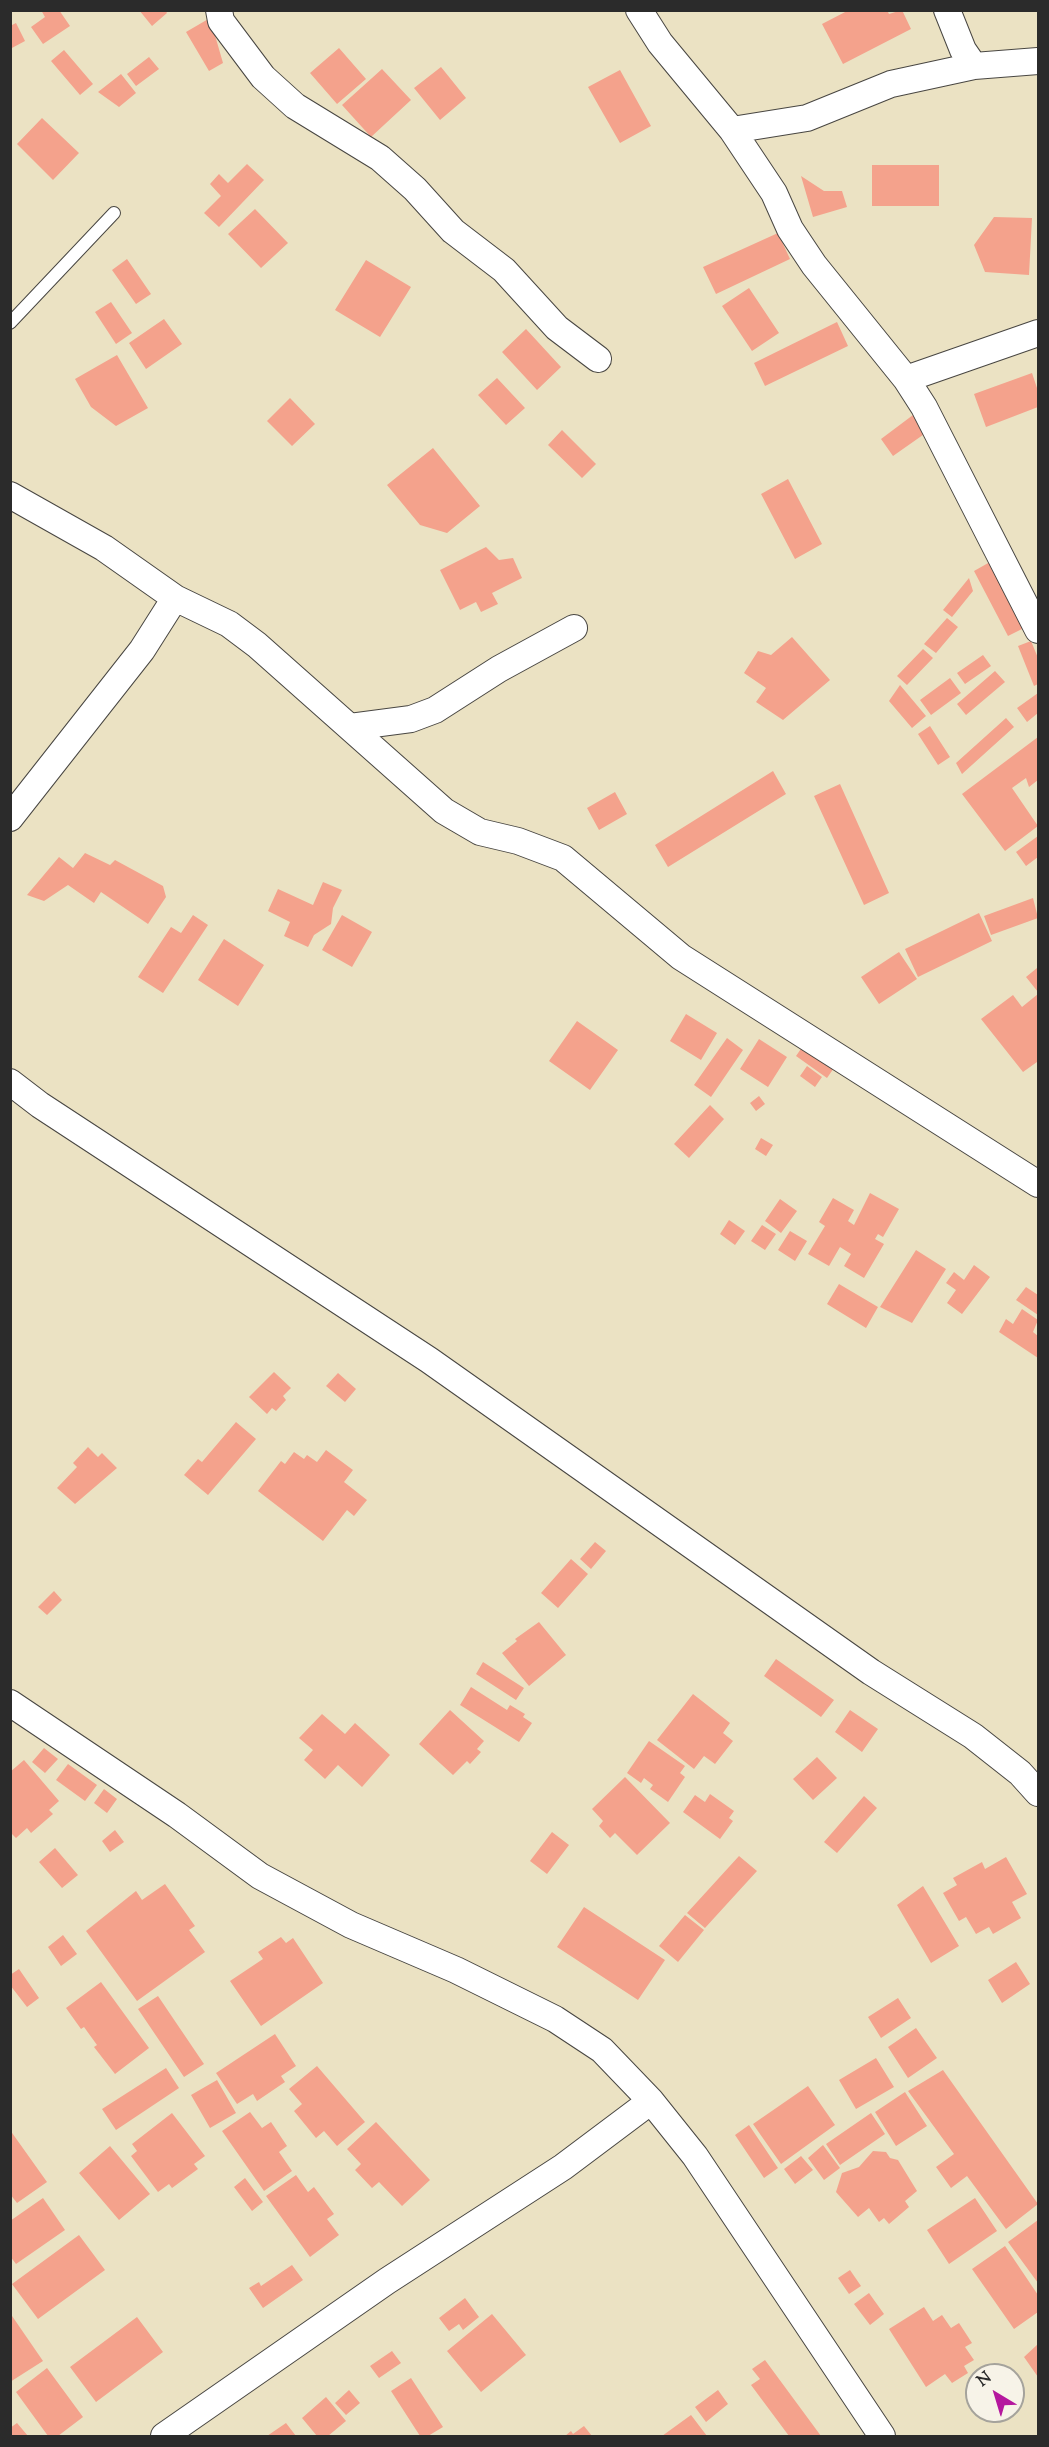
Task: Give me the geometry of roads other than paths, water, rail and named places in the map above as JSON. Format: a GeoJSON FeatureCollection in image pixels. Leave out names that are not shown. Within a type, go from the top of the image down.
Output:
{"type":"FeatureCollection","features":[{"type":"Feature","properties":{"kind":"street"},"geometry":{"type":"LineString","coordinates":[[219,10],[221,21],[263,77],[295,106],[380,158],[415,189],[453,231],[504,270],[557,328],[598,359]]}},
{"type":"Feature","properties":{"kind":"street"},"geometry":{"type":"LineString","coordinates":[[639,10],[660,43],[732,130],[774,193],[790,229],[814,265],[906,379],[924,407],[1038,630]]}},
{"type":"Feature","properties":{"kind":"street"},"geometry":{"type":"LineString","coordinates":[[947,10],[964,62]]}},
{"type":"Feature","properties":{"kind":"street"},"geometry":{"type":"LineString","coordinates":[[732,130],[807,118],[891,84],[964,62],[1038,62]]}},
{"type":"Feature","properties":{"kind":"street"},"geometry":{"type":"LineString","coordinates":[[906,379],[1038,333]]}},
{"type":"Feature","properties":{"kind":"street"},"geometry":{"type":"LineString","coordinates":[[10,495],[104,548],[175,598],[229,624],[248,638],[444,811],[480,832],[518,841],[563,858],[681,957],[1038,1184]]}},
{"type":"Feature","properties":{"kind":"street"},"geometry":{"type":"LineString","coordinates":[[10,818],[142,650],[175,598]]}},
{"type":"Feature","properties":{"kind":"street"},"geometry":{"type":"LineString","coordinates":[[350,728],[411,719],[435,710],[499,669],[574,628]]}},
{"type":"Feature","properties":{"kind":"street"},"geometry":{"type":"LineString","coordinates":[[10,1082],[40,1105],[429,1360],[871,1672],[973,1736],[1020,1773],[1038,1793]]}},
{"type":"Feature","properties":{"kind":"street"},"geometry":{"type":"LineString","coordinates":[[10,1703],[177,1815],[260,1876],[351,1924],[456,1970],[555,2019],[602,2050],[651,2101],[695,2156],[882,2436]]}},
{"type":"Feature","properties":{"kind":"street"},"geometry":{"type":"LineString","coordinates":[[164,2436],[387,2281],[563,2167],[651,2101]]}},
{"type":"Feature","properties":{"kind":"lane"},"geometry":{"type":"LineString","coordinates":[[10,323],[114,213]]}}]}
